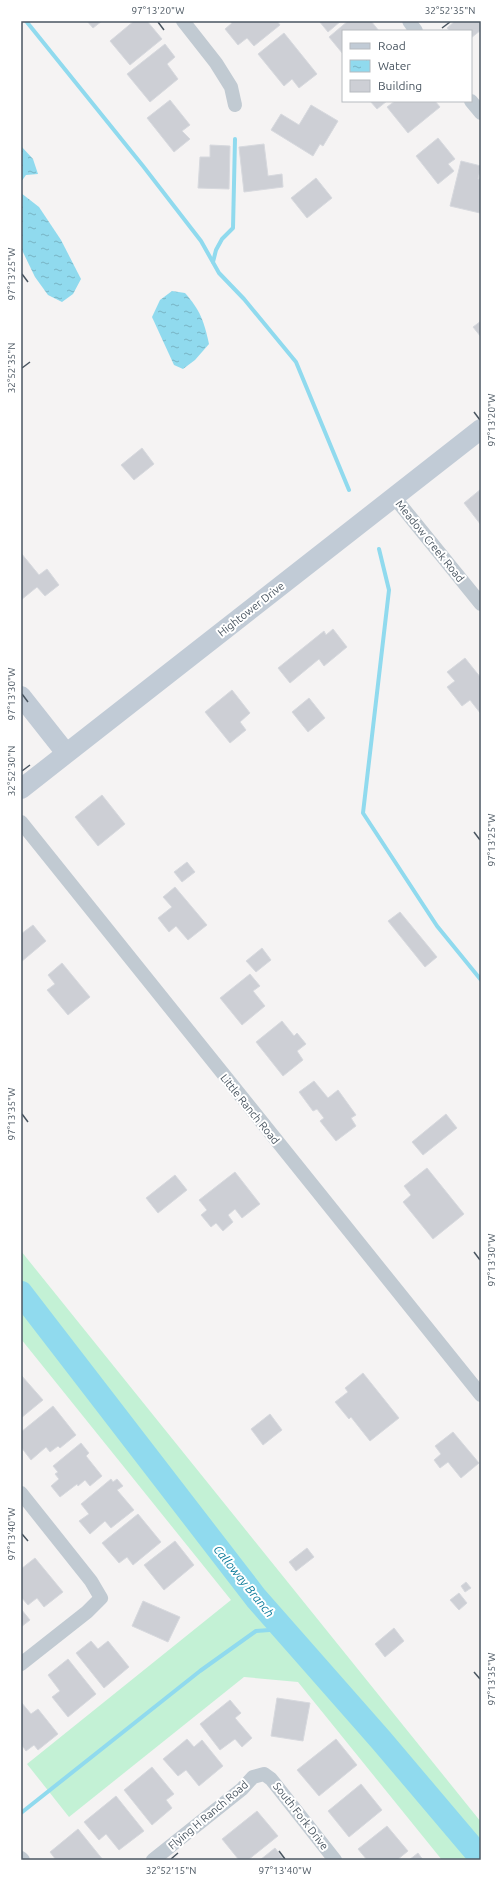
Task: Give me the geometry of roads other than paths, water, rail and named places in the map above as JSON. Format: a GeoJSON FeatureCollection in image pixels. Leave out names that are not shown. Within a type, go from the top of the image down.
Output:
{"type":"FeatureCollection","features":[{"type":"Feature","properties":{"kind":"street"},"geometry":{"type":"LineString","coordinates":[[184,21],[216,63],[231,87],[235,105]]}},
{"type":"Feature","properties":{"kind":"street"},"geometry":{"type":"LineString","coordinates":[[408,21],[415,30]]}},
{"type":"Feature","properties":{"kind":"street"},"geometry":{"type":"LineString","coordinates":[[472,102],[481,113]]}},
{"type":"Feature","properties":{"kind":"street","name":"Hightower Drive"},"geometry":{"type":"LineString","coordinates":[[21,790],[66,753],[481,429]]}},
{"type":"Feature","properties":{"kind":"street","name":"Meadow Creek Road"},"geometry":{"type":"LineString","coordinates":[[394,497],[481,604]]}},
{"type":"Feature","properties":{"kind":"street"},"geometry":{"type":"LineString","coordinates":[[21,696],[66,753]]}},
{"type":"Feature","properties":{"kind":"street","name":"Little Ranch Road"},"geometry":{"type":"LineString","coordinates":[[21,822],[481,1394]]}},
{"type":"Feature","properties":{"kind":"street"},"geometry":{"type":"LineString","coordinates":[[21,1493],[91,1581],[100,1598],[87,1612],[21,1664]]}},
{"type":"Feature","properties":{"kind":"street","name":"Flying H Ranch Road"},"geometry":{"type":"LineString","coordinates":[[153,1860],[242,1788],[253,1777],[264,1774]]}},
{"type":"Feature","properties":{"kind":"street","name":"South Fork Drive"},"geometry":{"type":"LineString","coordinates":[[264,1774],[271,1779],[335,1860]]}},
{"type":"Feature","properties":{"kind":"water"},"geometry":{"type":"Polygon","coordinates":[[[21,146],[33,159],[38,174],[26,175],[21,182],[21,146]]]}},
{"type":"Feature","properties":{"kind":"water"},"geometry":{"type":"Polygon","coordinates":[[[21,193],[39,207],[61,240],[81,279],[73,294],[62,302],[48,295],[35,277],[21,248],[21,193]]]}},
{"type":"Feature","properties":{"kind":"water"},"geometry":{"type":"Polygon","coordinates":[[[172,291],[185,293],[194,305],[203,322],[209,344],[195,360],[183,369],[174,365],[152,317],[160,300],[172,291]]]}},
{"type":"Feature","properties":{"kind":"waterway"},"geometry":{"type":"LineString","coordinates":[[26,21],[143,166],[201,241],[219,273],[244,299],[296,362],[349,490]]}},
{"type":"Feature","properties":{"kind":"waterway"},"geometry":{"type":"LineString","coordinates":[[213,262],[216,250],[222,239],[233,228],[235,139]]}},
{"type":"Feature","properties":{"kind":"waterway"},"geometry":{"type":"LineString","coordinates":[[379,549],[389,590],[363,813],[437,926],[481,980]]}},
{"type":"Feature","properties":{"kind":"waterway","name":"Calloway Branch"},"geometry":{"type":"LineString","coordinates":[[21,1293],[256,1598],[381,1740],[481,1858]]}},
{"type":"Feature","properties":{"kind":"waterway"},"geometry":{"type":"LineString","coordinates":[[21,1813],[200,1671],[256,1631],[283,1629]]}}]}
